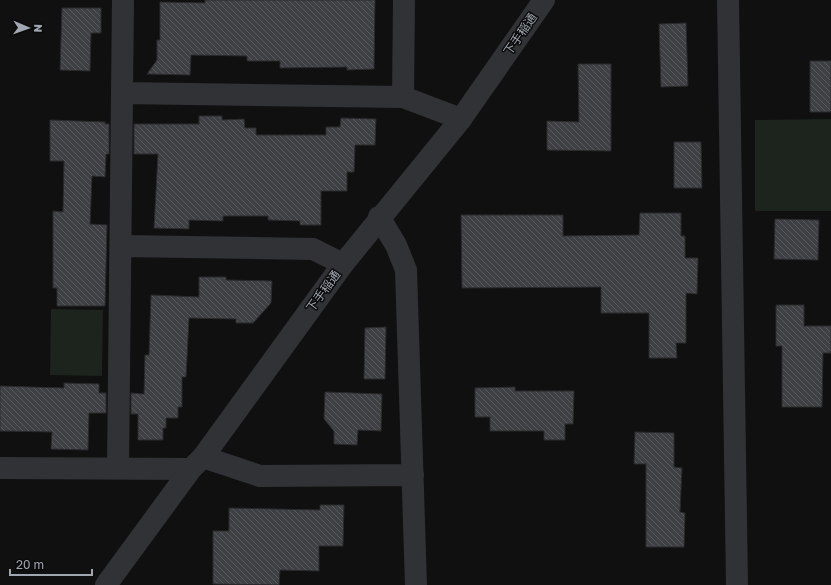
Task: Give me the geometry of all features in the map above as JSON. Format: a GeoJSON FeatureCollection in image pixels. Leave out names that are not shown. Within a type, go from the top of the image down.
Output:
{"type":"FeatureCollection","features":[{"type":"Feature","properties":{"kind":"street"},"geometry":{"type":"LineString","coordinates":[[118,468],[123,0]]}},
{"type":"Feature","properties":{"kind":"street"},"geometry":{"type":"LineString","coordinates":[[404,0],[404,97]]}},
{"type":"Feature","properties":{"kind":"street","name":"下手稲通"},"geometry":{"type":"LineString","coordinates":[[106,585],[343,264],[379,217],[461,118],[544,0]]}},
{"type":"Feature","properties":{"kind":"street"},"geometry":{"type":"LineString","coordinates":[[728,0],[737,585]]}},
{"type":"Feature","properties":{"kind":"street"},"geometry":{"type":"LineString","coordinates":[[122,93],[404,97],[461,118]]}},
{"type":"Feature","properties":{"kind":"street"},"geometry":{"type":"LineString","coordinates":[[379,217],[396,245],[406,270],[414,475],[416,585]]}},
{"type":"Feature","properties":{"kind":"street"},"geometry":{"type":"LineString","coordinates":[[121,246],[313,249],[343,264]]}},
{"type":"Feature","properties":{"kind":"street"},"geometry":{"type":"LineString","coordinates":[[0,468],[118,468],[197,463],[260,476],[414,475]]}},
{"type":"Feature","properties":{"kind":"shaded area"},"geometry":{"type":"Polygon","coordinates":[[[831,119],[831,211],[755,211],[755,120],[831,119]]]}},
{"type":"Feature","properties":{"kind":"shaded area"},"geometry":{"type":"Polygon","coordinates":[[[51,309],[103,310],[102,376],[50,375],[51,309]]]}},
{"type":"Feature","properties":{"kind":"building"},"geometry":{"type":"Polygon","coordinates":[[[205,0],[375,0],[374,69],[347,70],[347,67],[280,68],[280,61],[247,61],[247,56],[191,55],[190,75],[147,74],[157,60],[157,40],[160,40],[160,2],[205,3],[205,0]]]}},
{"type":"Feature","properties":{"kind":"building"},"geometry":{"type":"Polygon","coordinates":[[[62,8],[101,8],[101,33],[91,33],[90,71],[60,70],[62,8]]]}},
{"type":"Feature","properties":{"kind":"building"},"geometry":{"type":"Polygon","coordinates":[[[686,23],[688,86],[661,87],[659,24],[686,23]]]}},
{"type":"Feature","properties":{"kind":"building"},"geometry":{"type":"Polygon","coordinates":[[[810,61],[831,61],[831,112],[810,112],[810,61]]]}},
{"type":"Feature","properties":{"kind":"building"},"geometry":{"type":"Polygon","coordinates":[[[578,64],[611,64],[611,151],[547,150],[547,121],[579,122],[578,64]]]}},
{"type":"Feature","properties":{"kind":"building"},"geometry":{"type":"Polygon","coordinates":[[[199,116],[222,116],[222,120],[244,119],[245,128],[256,128],[256,135],[326,135],[326,127],[340,127],[341,118],[376,119],[375,145],[355,145],[354,172],[347,172],[347,191],[321,191],[321,225],[300,225],[300,221],[268,220],[268,216],[223,216],[223,221],[189,220],[189,229],[154,228],[158,154],[134,154],[134,124],[199,124],[199,116]]]}},
{"type":"Feature","properties":{"kind":"building"},"geometry":{"type":"Polygon","coordinates":[[[50,120],[105,122],[105,124],[109,124],[109,154],[106,154],[105,177],[92,176],[90,224],[107,225],[105,306],[57,306],[57,288],[53,288],[53,211],[63,212],[64,161],[50,161],[50,120]]]}},
{"type":"Feature","properties":{"kind":"building"},"geometry":{"type":"Polygon","coordinates":[[[674,142],[701,142],[702,188],[674,188],[674,142]]]}},
{"type":"Feature","properties":{"kind":"building"},"geometry":{"type":"Polygon","coordinates":[[[640,213],[681,213],[681,236],[685,236],[685,258],[698,258],[697,294],[686,293],[686,343],[676,343],[677,358],[649,358],[649,313],[601,313],[601,287],[462,288],[461,215],[563,215],[563,236],[639,235],[640,213]]]}},
{"type":"Feature","properties":{"kind":"building"},"geometry":{"type":"Polygon","coordinates":[[[775,219],[819,220],[818,260],[774,259],[775,219]]]}},
{"type":"Feature","properties":{"kind":"building"},"geometry":{"type":"Polygon","coordinates":[[[199,277],[226,277],[226,280],[272,281],[271,303],[253,323],[236,323],[236,319],[189,318],[186,377],[182,377],[182,407],[178,407],[178,418],[166,418],[166,428],[163,428],[163,440],[138,440],[138,414],[131,414],[131,393],[144,394],[145,355],[149,355],[151,295],[199,297],[199,277]]]}},
{"type":"Feature","properties":{"kind":"building"},"geometry":{"type":"Polygon","coordinates":[[[776,305],[804,305],[804,326],[831,326],[831,353],[823,353],[822,407],[782,407],[782,346],[776,346],[776,305]]]}},
{"type":"Feature","properties":{"kind":"building"},"geometry":{"type":"Polygon","coordinates":[[[386,327],[385,379],[364,379],[365,328],[386,327]]]}},
{"type":"Feature","properties":{"kind":"building"},"geometry":{"type":"Polygon","coordinates":[[[64,383],[99,384],[99,393],[106,393],[106,413],[89,413],[88,450],[51,449],[52,432],[0,431],[0,386],[64,388],[64,383]]]}},
{"type":"Feature","properties":{"kind":"building"},"geometry":{"type":"Polygon","coordinates":[[[515,387],[515,391],[574,391],[573,424],[565,424],[565,440],[544,440],[544,431],[490,431],[490,417],[475,417],[475,388],[515,387]]]}},
{"type":"Feature","properties":{"kind":"building"},"geometry":{"type":"Polygon","coordinates":[[[325,392],[382,394],[381,431],[358,430],[357,445],[334,444],[334,431],[324,419],[325,392]]]}},
{"type":"Feature","properties":{"kind":"building"},"geometry":{"type":"Polygon","coordinates":[[[635,432],[674,433],[674,467],[682,468],[680,512],[685,513],[684,547],[646,547],[646,464],[634,464],[635,432]]]}},
{"type":"Feature","properties":{"kind":"building"},"geometry":{"type":"Polygon","coordinates":[[[320,505],[344,505],[343,546],[319,546],[319,571],[280,570],[279,585],[213,584],[213,531],[229,531],[229,508],[320,510],[320,505]]]}}]}
